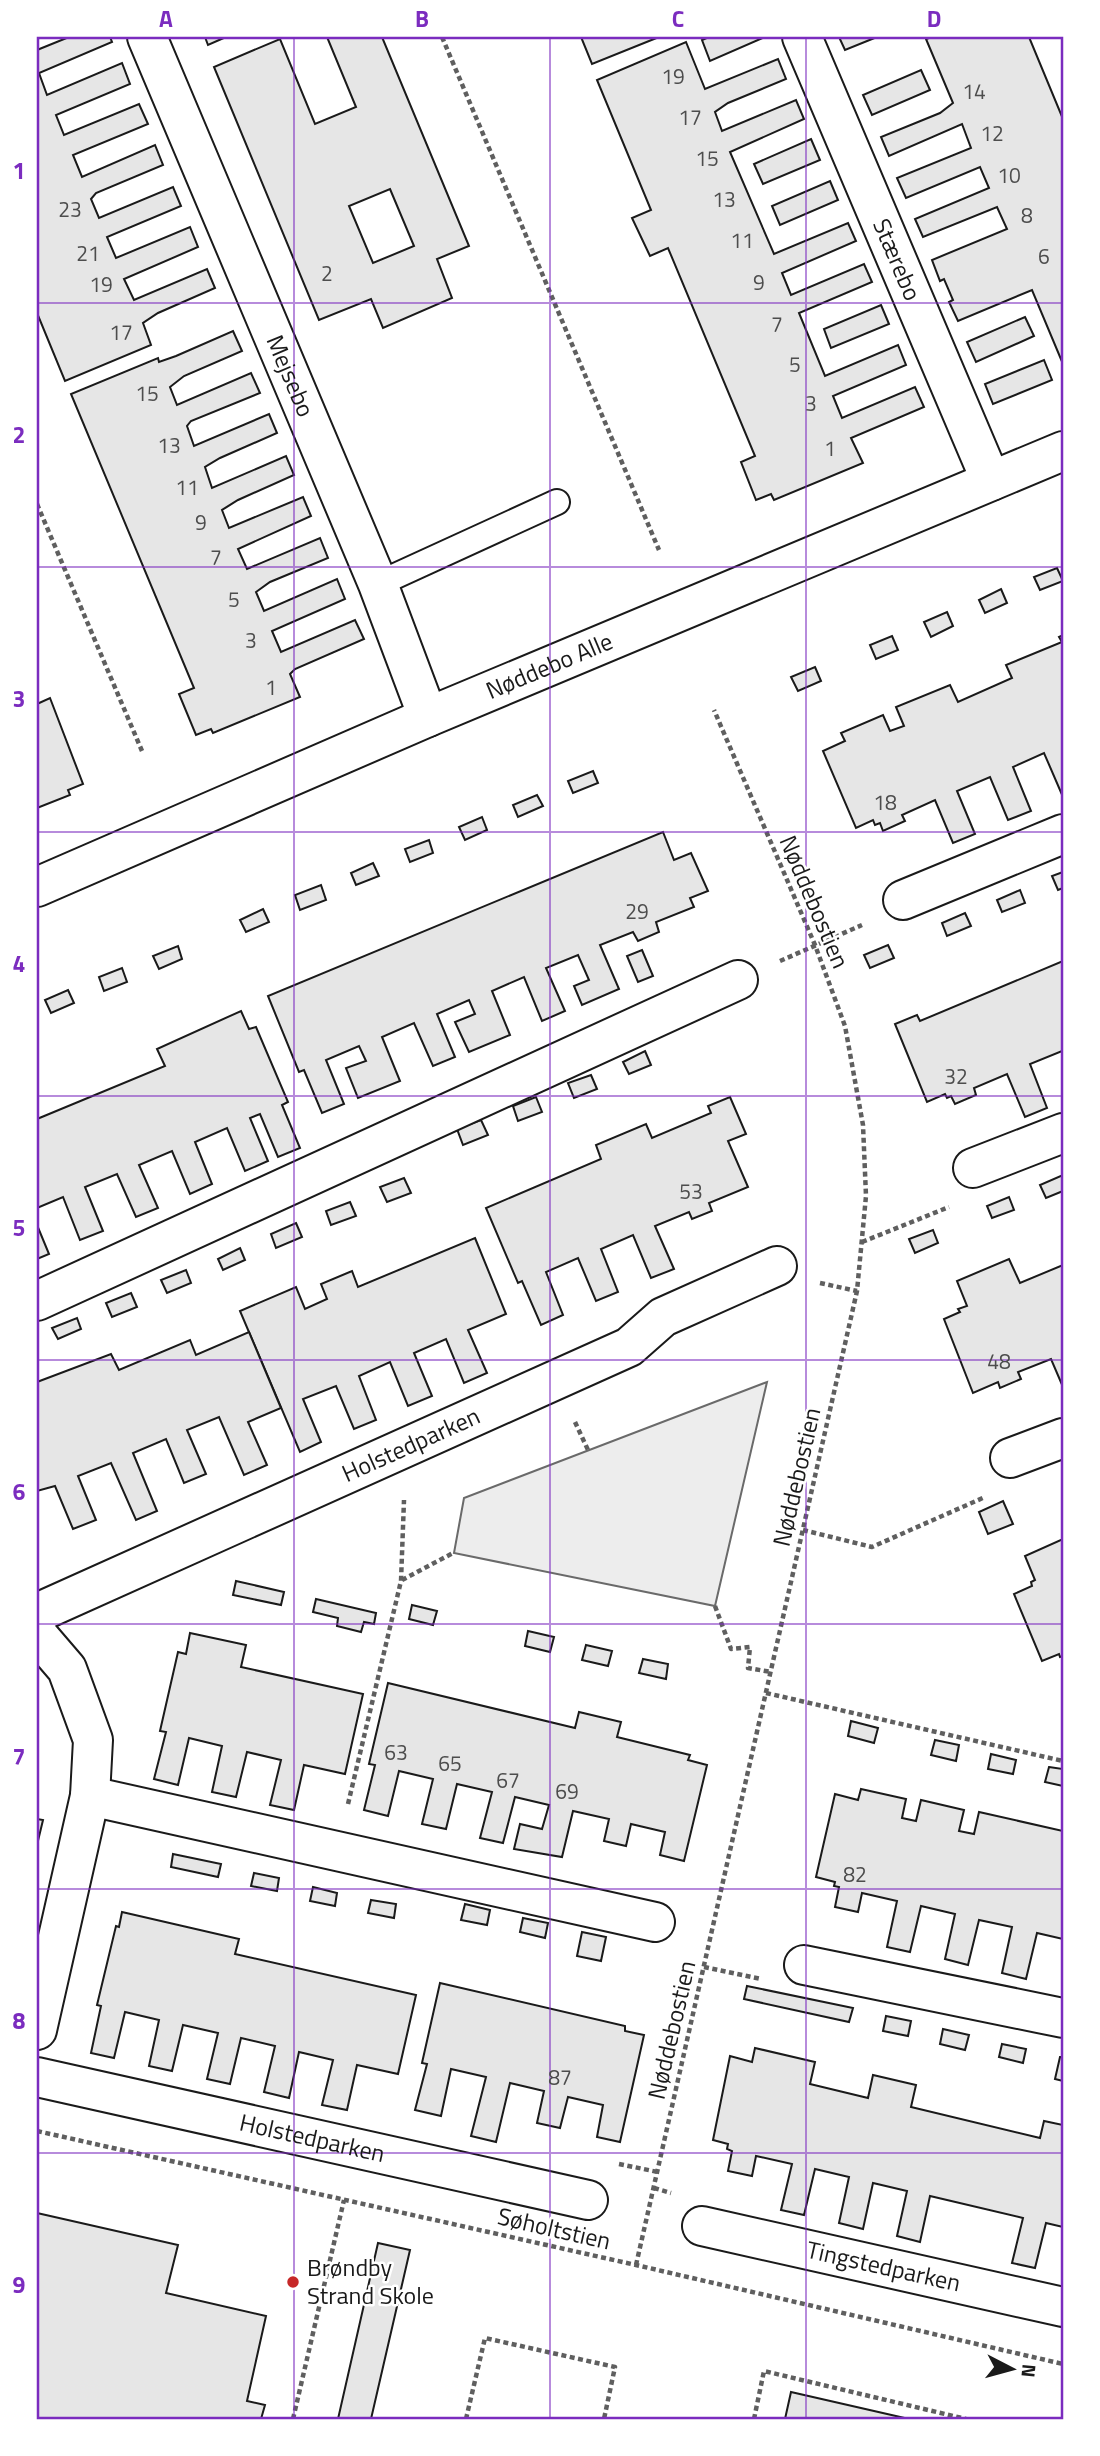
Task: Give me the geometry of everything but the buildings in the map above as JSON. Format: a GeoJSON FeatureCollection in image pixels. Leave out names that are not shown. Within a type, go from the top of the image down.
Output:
{"type":"FeatureCollection","features":[{"type":"Feature","properties":{"kind":"street","name":"Mejsebo"},"geometry":{"type":"LineString","coordinates":[[146,37],[378,584],[428,717]]}},
{"type":"Feature","properties":{"kind":"street","name":"Stærebo"},"geometry":{"type":"LineString","coordinates":[[802,37],[991,481]]}},
{"type":"Feature","properties":{"kind":"street","name":"Nøddebo Alle"},"geometry":{"type":"LineString","coordinates":[[37,887],[428,717],[1063,451]]}},
{"type":"Feature","properties":{"kind":"street"},"geometry":{"type":"LineString","coordinates":[[903,900],[1063,834]]}},
{"type":"Feature","properties":{"kind":"street"},"geometry":{"type":"LineString","coordinates":[[37,1301],[738,980]]}},
{"type":"Feature","properties":{"kind":"street"},"geometry":{"type":"LineString","coordinates":[[973,1168],[1063,1133]]}},
{"type":"Feature","properties":{"kind":"street","name":"Holstedparken"},"geometry":{"type":"LineString","coordinates":[[37,1613],[629,1346],[663,1317],[777,1266]]}},
{"type":"Feature","properties":{"kind":"street"},"geometry":{"type":"LineString","coordinates":[[1010,1458],[1063,1437]]}},
{"type":"Feature","properties":{"kind":"street"},"geometry":{"type":"LineString","coordinates":[[37,1633],[67,1669],[93,1740],[90,1796],[37,2030]]}},
{"type":"Feature","properties":{"kind":"street"},"geometry":{"type":"LineString","coordinates":[[90,1796],[655,1922]]}},
{"type":"Feature","properties":{"kind":"street"},"geometry":{"type":"LineString","coordinates":[[804,1965],[1063,2018]]}},
{"type":"Feature","properties":{"kind":"street","name":"Holstedparken"},"geometry":{"type":"LineString","coordinates":[[37,2077],[587,2200]]}},
{"type":"Feature","properties":{"kind":"street","name":"Tingstedparken"},"geometry":{"type":"LineString","coordinates":[[702,2226],[1063,2307]]}},
{"type":"Feature","properties":{"kind":"lane"},"geometry":{"type":"LineString","coordinates":[[378,584],[557,502]]}},
{"type":"Feature","properties":{"kind":"path"},"geometry":{"type":"LineString","coordinates":[[442,37],[659,550]]}},
{"type":"Feature","properties":{"kind":"path"},"geometry":{"type":"LineString","coordinates":[[37,505],[142,751]]}},
{"type":"Feature","properties":{"kind":"path","name":"Nøddebostien"},"geometry":{"type":"LineString","coordinates":[[636,2265],[858,1291],[866,1196],[863,1125],[845,1026],[815,945],[714,710]]}},
{"type":"Feature","properties":{"kind":"path"},"geometry":{"type":"LineString","coordinates":[[862,1242],[975,1197],[973,1168]]}},
{"type":"Feature","properties":{"kind":"path"},"geometry":{"type":"LineString","coordinates":[[337,1852],[401,1581],[407,1447]]}},
{"type":"Feature","properties":{"kind":"path"},"geometry":{"type":"LineString","coordinates":[[803,1530],[872,1546],[1009,1487],[1010,1458]]}},
{"type":"Feature","properties":{"kind":"path"},"geometry":{"type":"LineString","coordinates":[[401,1581],[453,1553]]}},
{"type":"Feature","properties":{"kind":"path"},"geometry":{"type":"LineString","coordinates":[[715,1606],[731,1649],[750,1647],[748,1668],[771,1672]]}},
{"type":"Feature","properties":{"kind":"path"},"geometry":{"type":"LineString","coordinates":[[766,1693],[1063,1761]]}},
{"type":"Feature","properties":{"kind":"path","name":"Søholtstien"},"geometry":{"type":"LineString","coordinates":[[37,2131],[1063,2364]]}},
{"type":"Feature","properties":{"kind":"path"},"geometry":{"type":"LineString","coordinates":[[293,2419],[344,2200]]}},
{"type":"Feature","properties":{"kind":"path"},"geometry":{"type":"LineString","coordinates":[[466,2419],[485,2338],[615,2367],[604,2419]]}},
{"type":"Feature","properties":{"kind":"path"},"geometry":{"type":"LineString","coordinates":[[754,2419],[764,2371],[966,2419]]}},
{"type":"Feature","properties":{"kind":"shaded area"},"geometry":{"type":"Polygon","coordinates":[[[767,1382],[715,1606],[454,1553],[464,1498],[767,1382]]]}},
{"type":"Feature","properties":{"kind":"place","name":"Brøndby Strand Skole"},"geometry":{"type":"Point","coordinates":[293,2282]}}]}
